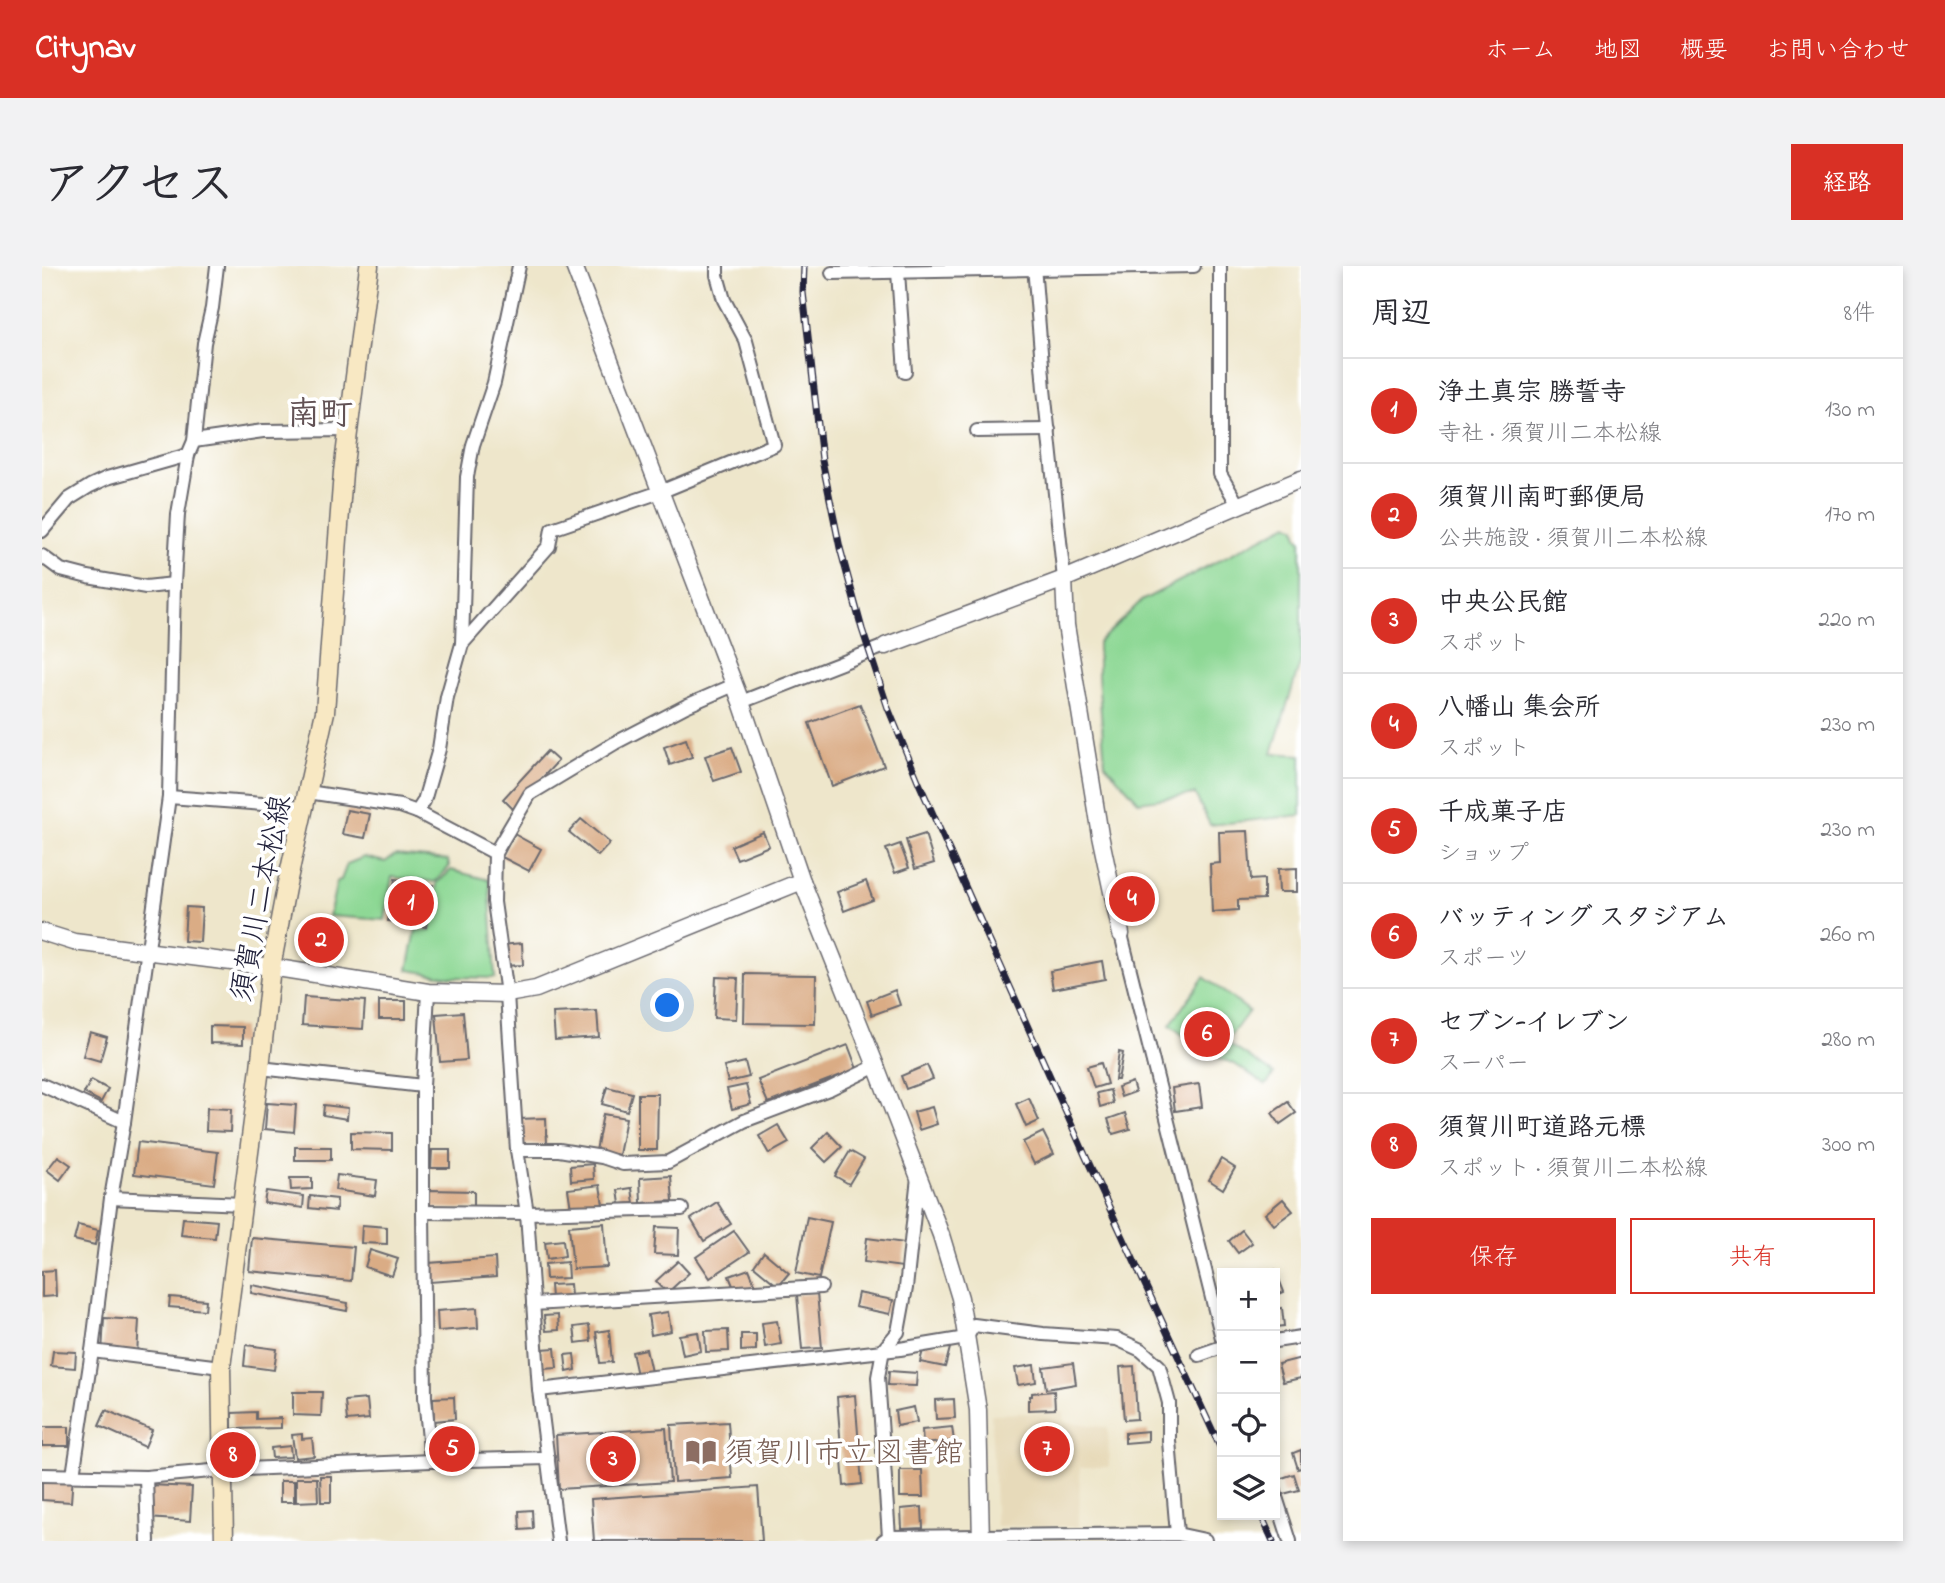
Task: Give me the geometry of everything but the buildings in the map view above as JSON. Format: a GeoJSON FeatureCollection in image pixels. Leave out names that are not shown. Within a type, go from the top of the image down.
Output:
{"type":"FeatureCollection","features":[{"type":"Feature","properties":{"kind":"main road","name":"須賀川二本松線"},"geometry":{"type":"LineString","coordinates":[[224,1541],[221,1367],[271,967],[325,712],[343,472],[369,266]]}},
{"type":"Feature","properties":{"kind":"street"},"geometry":{"type":"LineString","coordinates":[[73,1475],[169,797],[178,514],[188,455],[194,440],[204,343],[217,266]]}},
{"type":"Feature","properties":{"kind":"street"},"geometry":{"type":"LineString","coordinates":[[416,812],[424,800],[439,749],[447,697],[462,645],[467,478],[473,445],[494,383],[519,266]]}},
{"type":"Feature","properties":{"kind":"street"},"geometry":{"type":"LineString","coordinates":[[574,266],[741,702],[802,881],[941,1235],[960,1298],[978,1410],[981,1538]]}},
{"type":"Feature","properties":{"kind":"street"},"geometry":{"type":"LineString","coordinates":[[462,645],[549,546],[552,529],[660,492],[774,445],[746,341],[724,300],[717,266]]}},
{"type":"Feature","properties":{"kind":"street"},"geometry":{"type":"LineString","coordinates":[[832,273],[1194,266]]}},
{"type":"Feature","properties":{"kind":"street"},"geometry":{"type":"LineString","coordinates":[[1220,266],[1220,474],[1238,505]]}},
{"type":"Feature","properties":{"kind":"street"},"geometry":{"type":"LineString","coordinates":[[1034,268],[1064,579],[1066,625],[1100,835],[1121,934],[1220,1331]]}},
{"type":"Feature","properties":{"kind":"street"},"geometry":{"type":"LineString","coordinates":[[905,270],[905,372]]}},
{"type":"Feature","properties":{"kind":"street"},"geometry":{"type":"LineString","coordinates":[[194,440],[263,431],[349,430]]}},
{"type":"Feature","properties":{"kind":"street"},"geometry":{"type":"LineString","coordinates":[[977,431],[1049,430]]}},
{"type":"Feature","properties":{"kind":"street"},"geometry":{"type":"LineString","coordinates":[[42,531],[69,499],[90,486],[107,478],[188,455]]}},
{"type":"Feature","properties":{"kind":"street"},"geometry":{"type":"LineString","coordinates":[[741,702],[1064,579],[1301,479]]}},
{"type":"Feature","properties":{"kind":"street"},"geometry":{"type":"LineString","coordinates":[[42,556],[61,570],[88,577],[146,587],[174,584]]}},
{"type":"Feature","properties":{"kind":"street"},"geometry":{"type":"LineString","coordinates":[[558,1541],[539,1390],[527,1213],[517,1150],[507,994],[494,902],[495,853],[530,794],[615,743],[686,706],[734,685]]}},
{"type":"Feature","properties":{"kind":"street"},"geometry":{"type":"LineString","coordinates":[[169,797],[306,800],[400,806],[495,853]]}},
{"type":"Feature","properties":{"kind":"street"},"geometry":{"type":"LineString","coordinates":[[42,932],[74,942],[271,967],[428,992],[507,994],[536,989],[802,881]]}},
{"type":"Feature","properties":{"kind":"street"},"geometry":{"type":"LineString","coordinates":[[428,992],[423,1086],[423,1212],[425,1397],[431,1461]]}},
{"type":"Feature","properties":{"kind":"street"},"geometry":{"type":"LineString","coordinates":[[517,1150],[559,1150],[602,1157],[623,1164],[668,1162],[744,1121],[829,1088],[876,1066]]}},
{"type":"Feature","properties":{"kind":"street"},"geometry":{"type":"LineString","coordinates":[[260,1068],[423,1086]]}},
{"type":"Feature","properties":{"kind":"street"},"geometry":{"type":"LineString","coordinates":[[42,1084],[124,1122]]}},
{"type":"Feature","properties":{"kind":"street"},"geometry":{"type":"LineString","coordinates":[[918,1174],[906,1288],[898,1332],[883,1350],[878,1377],[886,1539],[1177,1534],[1205,1541]]}},
{"type":"Feature","properties":{"kind":"street"},"geometry":{"type":"LineString","coordinates":[[111,1198],[242,1204]]}},
{"type":"Feature","properties":{"kind":"street"},"geometry":{"type":"LineString","coordinates":[[423,1212],[527,1213],[682,1209]]}},
{"type":"Feature","properties":{"kind":"street"},"geometry":{"type":"LineString","coordinates":[[533,1304],[821,1286]]}},
{"type":"Feature","properties":{"kind":"street"},"geometry":{"type":"LineString","coordinates":[[539,1390],[900,1349],[966,1338],[974,1325],[1043,1334],[1117,1339],[1141,1350],[1159,1366],[1169,1403],[1169,1441],[1177,1534]]}},
{"type":"Feature","properties":{"kind":"street"},"geometry":{"type":"LineString","coordinates":[[1280,1339],[1301,1337]]}},
{"type":"Feature","properties":{"kind":"street"},"geometry":{"type":"LineString","coordinates":[[1199,1355],[1217,1349]]}},
{"type":"Feature","properties":{"kind":"street"},"geometry":{"type":"LineString","coordinates":[[92,1351],[221,1367]]}},
{"type":"Feature","properties":{"kind":"street"},"geometry":{"type":"LineString","coordinates":[[42,1475],[146,1477],[222,1469],[548,1458]]}},
{"type":"Feature","properties":{"kind":"street"},"geometry":{"type":"LineString","coordinates":[[146,1477],[148,1541]]}},
{"type":"Feature","properties":{"kind":"street"},"geometry":{"type":"LineString","coordinates":[[1280,1510],[1290,1541]]}},
{"type":"Feature","properties":{"kind":"shaded area"},"geometry":{"type":"Polygon","coordinates":[[[1064,1412],[1064,1421],[1108,1428],[1109,1467],[1080,1467],[1079,1527],[996,1526],[991,1414],[1064,1412]]]}},
{"type":"Feature","properties":{"kind":"green space"},"geometry":{"type":"Polygon","coordinates":[[[1288,524],[1296,528],[1301,540],[1301,660],[1272,753],[1301,755],[1301,815],[1210,825],[1195,794],[1139,802],[1105,764],[1098,643],[1141,601],[1288,524]]]}},
{"type":"Feature","properties":{"kind":"green space"},"geometry":{"type":"Polygon","coordinates":[[[395,855],[448,860],[449,867],[435,882],[392,877],[385,920],[329,916],[337,881],[341,880],[347,864],[364,857],[385,862],[395,855]]]}},
{"type":"Feature","properties":{"kind":"green space"},"geometry":{"type":"Polygon","coordinates":[[[451,870],[489,880],[495,978],[452,977],[408,970],[416,930],[430,931],[437,883],[451,870]]]}},
{"type":"Feature","properties":{"kind":"green space"},"geometry":{"type":"Polygon","coordinates":[[[1204,977],[1249,1011],[1226,1042],[1274,1074],[1266,1085],[1233,1063],[1198,1047],[1170,1025],[1204,977]]]}},
{"type":"Feature","properties":{"kind":"railway"},"geometry":{"type":"LineString","coordinates":[[804,266],[803,292],[822,460],[840,548],[862,629],[888,708],[1085,1155],[1217,1440]]}},
{"type":"Feature","properties":{"kind":"railway"},"geometry":{"type":"LineString","coordinates":[[1263,1520],[1273,1541]]}},
{"type":"Feature","properties":{"kind":"place","name":"八幡山 集会所"},"geometry":{"type":"Point","coordinates":[1132,899]}},
{"type":"Feature","properties":{"kind":"place","name":"浄土真宗 勝誓寺"},"geometry":{"type":"Point","coordinates":[411,903]}},
{"type":"Feature","properties":{"kind":"place","name":"須賀川南町郵便局"},"geometry":{"type":"Point","coordinates":[321,940]}},
{"type":"Feature","properties":{"kind":"place","name":"バッティング スタジアム"},"geometry":{"type":"Point","coordinates":[1207,1034]}},
{"type":"Feature","properties":{"kind":"place","name":"千成菓子店"},"geometry":{"type":"Point","coordinates":[452,1449]}},
{"type":"Feature","properties":{"kind":"place","name":"セブン-イレブン"},"geometry":{"type":"Point","coordinates":[1047,1449]}},
{"type":"Feature","properties":{"kind":"place","name":"須賀川市立図書館"},"geometry":{"type":"Point","coordinates":[701,1452]}},
{"type":"Feature","properties":{"kind":"place","name":"須賀川町道路元標"},"geometry":{"type":"Point","coordinates":[233,1455]}},
{"type":"Feature","properties":{"kind":"place","name":"中央公民館"},"geometry":{"type":"Point","coordinates":[613,1459]}},
{"type":"Feature","properties":{"kind":"district","name":"南町"},"geometry":{"type":"Point","coordinates":[320,412]}}]}
